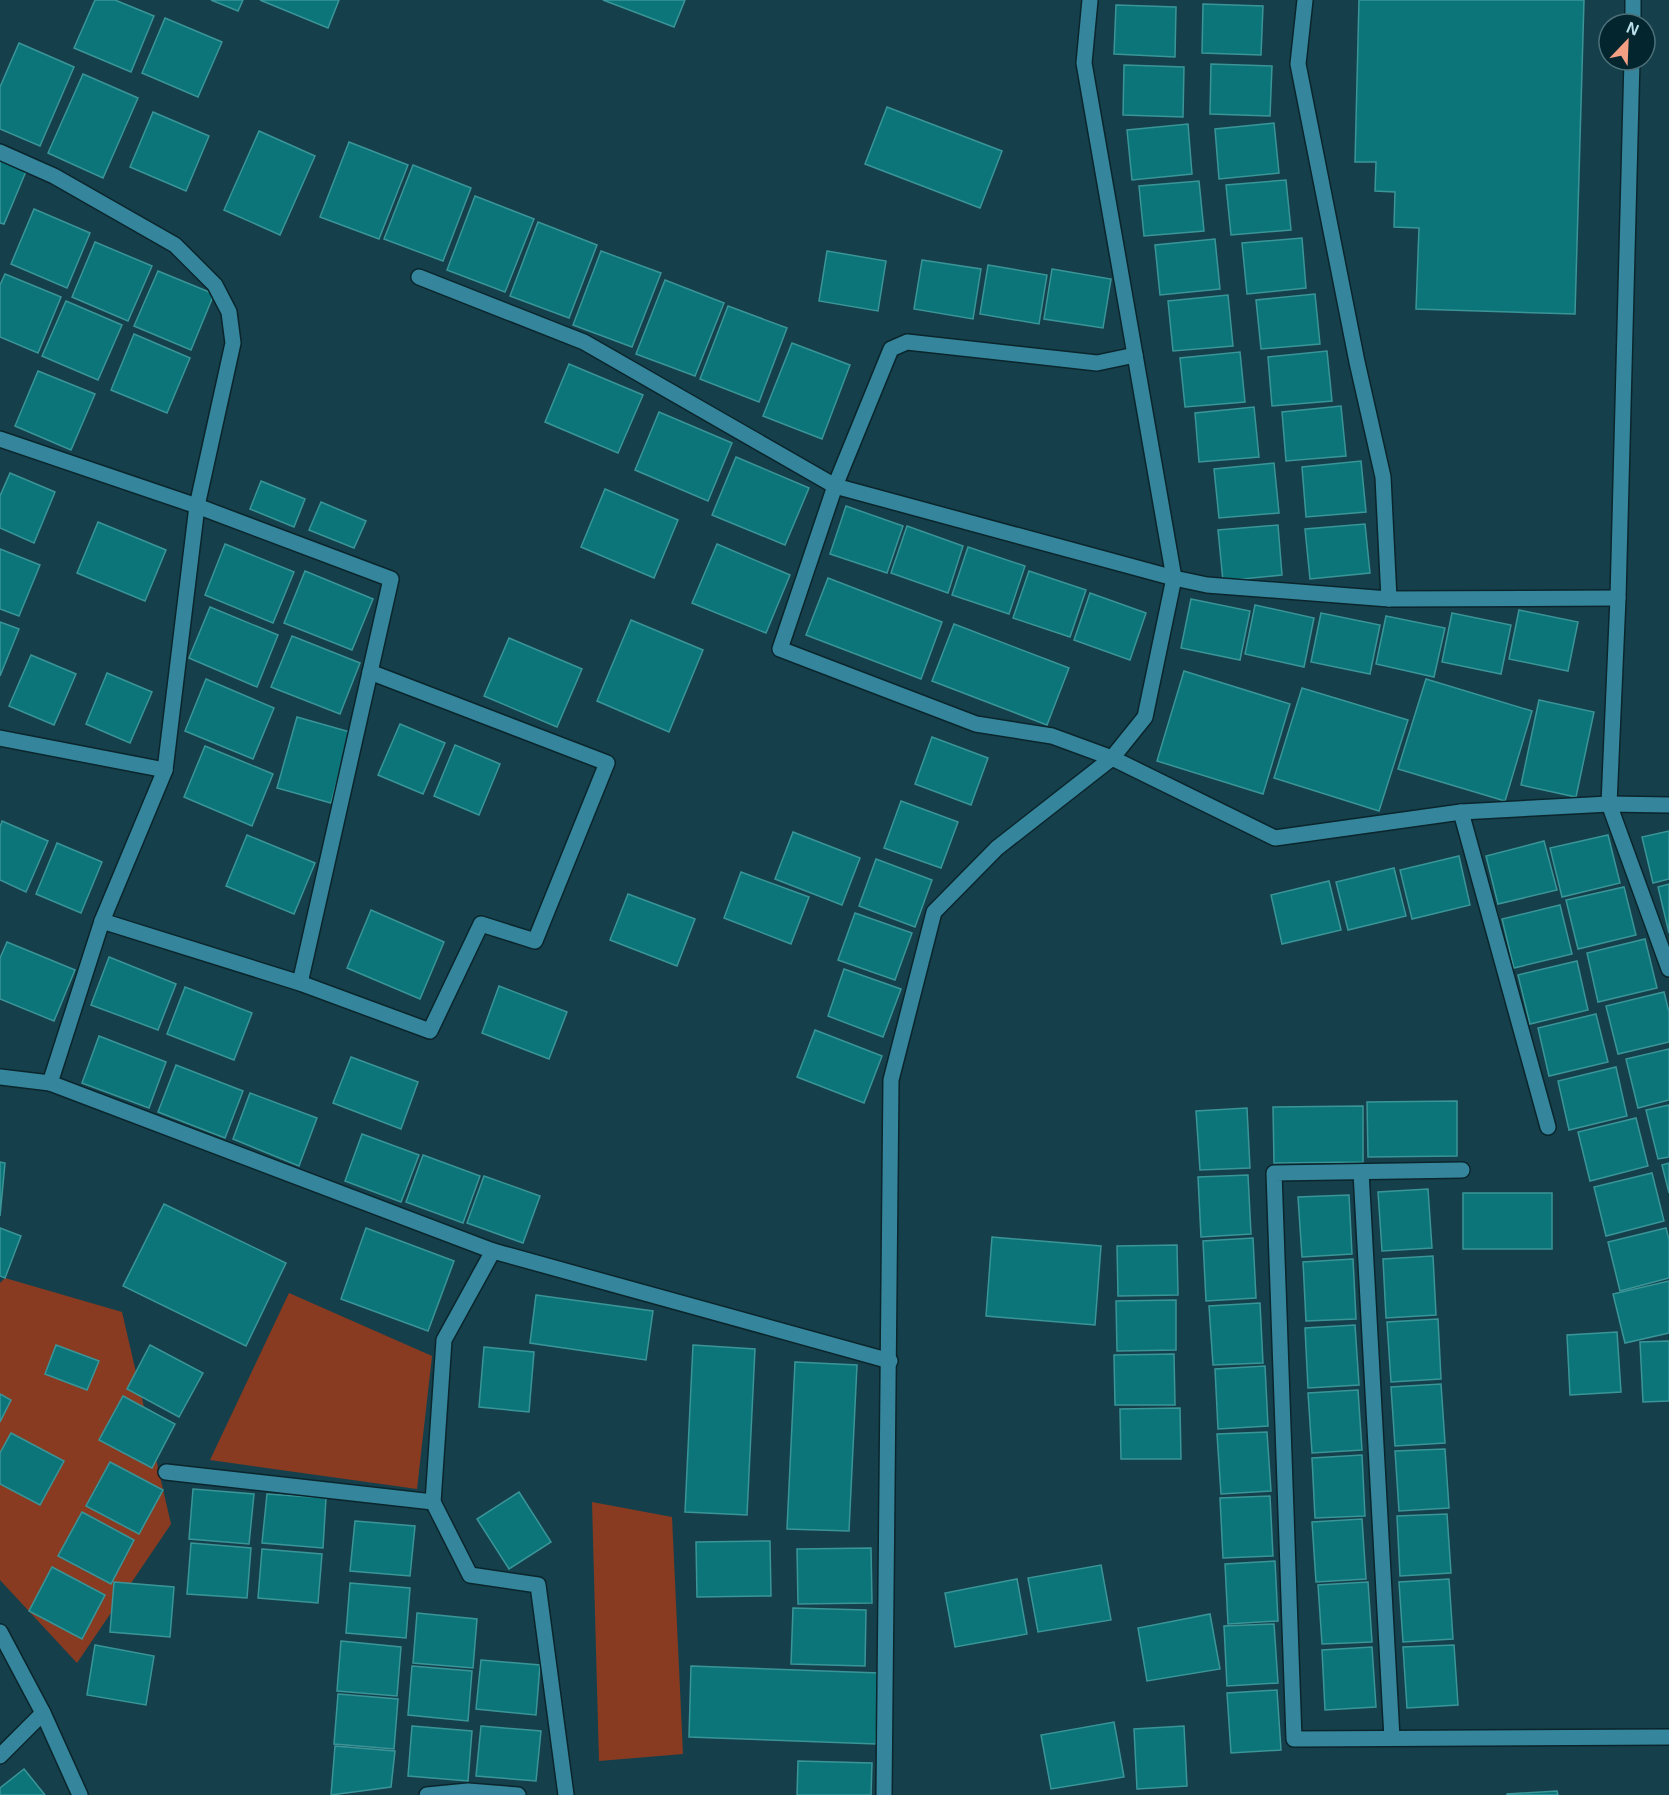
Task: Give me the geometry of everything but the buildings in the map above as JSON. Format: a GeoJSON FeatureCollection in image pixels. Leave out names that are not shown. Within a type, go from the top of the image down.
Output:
{"type":"FeatureCollection","features":[{"type":"Feature","properties":{"kind":"street"},"geometry":{"type":"LineString","coordinates":[[884,1795],[891,1080],[934,912],[997,848],[1112,758],[1145,717],[1174,578],[1084,63],[1090,0]]}},
{"type":"Feature","properties":{"kind":"street"},"geometry":{"type":"LineString","coordinates":[[1305,0],[1298,64],[1357,362],[1383,477],[1389,599]]}},
{"type":"Feature","properties":{"kind":"street"},"geometry":{"type":"LineString","coordinates":[[1632,72],[1618,598],[1609,804],[1669,969]]}},
{"type":"Feature","properties":{"kind":"street"},"geometry":{"type":"LineString","coordinates":[[0,152],[54,177],[175,245],[215,285],[229,312],[234,343],[197,506],[165,770],[102,921],[50,1083]]}},
{"type":"Feature","properties":{"kind":"street"},"geometry":{"type":"LineString","coordinates":[[419,277],[584,342],[835,486],[1174,578],[1208,585],[1389,599],[1618,598]]}},
{"type":"Feature","properties":{"kind":"street"},"geometry":{"type":"LineString","coordinates":[[1136,355],[1097,363],[907,342],[891,349],[835,486],[780,649],[976,724],[1052,736],[1112,758],[1275,838],[1461,812],[1609,804],[1669,805]]}},
{"type":"Feature","properties":{"kind":"street"},"geometry":{"type":"LineString","coordinates":[[0,440],[197,506],[391,579],[300,983]]}},
{"type":"Feature","properties":{"kind":"street"},"geometry":{"type":"LineString","coordinates":[[102,921],[300,983],[429,1030],[481,924],[535,941],[607,763],[370,672]]}},
{"type":"Feature","properties":{"kind":"street"},"geometry":{"type":"LineString","coordinates":[[0,738],[165,770]]}},
{"type":"Feature","properties":{"kind":"street"},"geometry":{"type":"LineString","coordinates":[[1461,812],[1548,1127]]}},
{"type":"Feature","properties":{"kind":"street"},"geometry":{"type":"LineString","coordinates":[[0,1077],[50,1083],[493,1251],[890,1361]]}},
{"type":"Feature","properties":{"kind":"street"},"geometry":{"type":"LineString","coordinates":[[1462,1170],[1274,1173],[1294,1739],[1669,1737]]}},
{"type":"Feature","properties":{"kind":"street"},"geometry":{"type":"LineString","coordinates":[[1361,1172],[1392,1738]]}},
{"type":"Feature","properties":{"kind":"street"},"geometry":{"type":"LineString","coordinates":[[493,1251],[444,1340],[433,1502],[470,1575],[538,1584],[566,1795]]}},
{"type":"Feature","properties":{"kind":"street"},"geometry":{"type":"LineString","coordinates":[[166,1472],[433,1502]]}},
{"type":"Feature","properties":{"kind":"street"},"geometry":{"type":"LineString","coordinates":[[0,1632],[44,1713],[80,1795]]}},
{"type":"Feature","properties":{"kind":"street"},"geometry":{"type":"LineString","coordinates":[[0,1755],[44,1713]]}},
{"type":"Feature","properties":{"kind":"street"},"geometry":{"type":"LineString","coordinates":[[427,1795],[468,1791],[519,1795]]}},
{"type":"Feature","properties":{"kind":"shaded area"},"geometry":{"type":"Polygon","coordinates":[[[5,1278],[122,1312],[171,1524],[77,1663],[0,1580],[0,1283],[5,1278]]]}},
{"type":"Feature","properties":{"kind":"shaded area"},"geometry":{"type":"Polygon","coordinates":[[[289,1293],[432,1356],[417,1489],[210,1460],[289,1293]]]}},
{"type":"Feature","properties":{"kind":"shaded area"},"geometry":{"type":"Polygon","coordinates":[[[592,1502],[672,1517],[683,1754],[599,1761],[592,1502]]]}}]}
